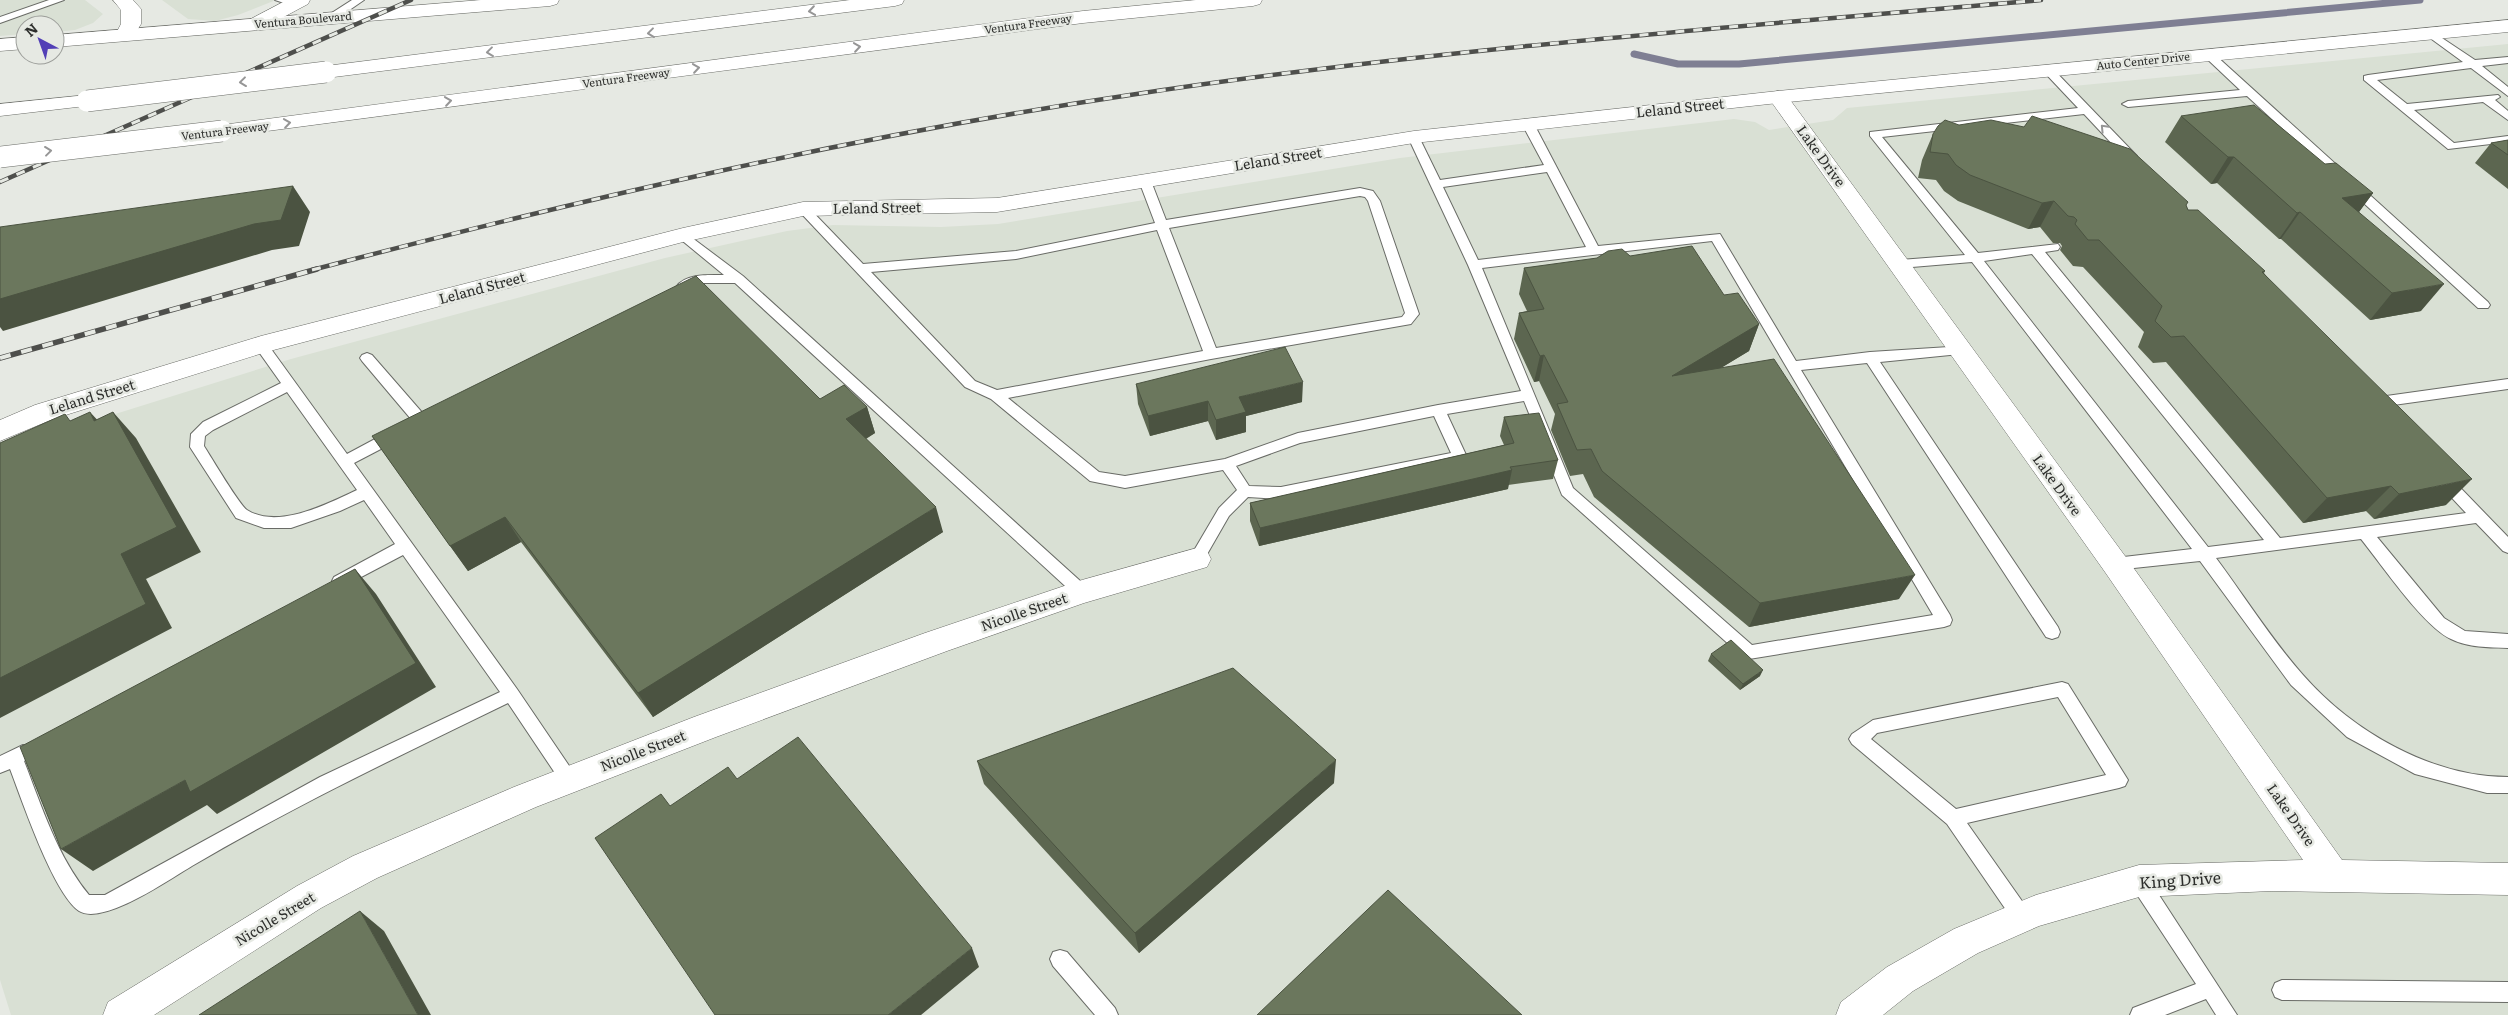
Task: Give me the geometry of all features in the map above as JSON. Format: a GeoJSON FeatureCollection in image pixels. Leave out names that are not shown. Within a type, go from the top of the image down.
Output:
{"type":"FeatureCollection","features":[{"type":"Feature","properties":{"kind":"main road"},"geometry":{"type":"LineString","coordinates":[[122,0],[131,9],[131,24],[125,35]]}},
{"type":"Feature","properties":{"kind":"main road","name":"Ventura Boulevard"},"geometry":{"type":"LineString","coordinates":[[65,40],[550,0]]}},
{"type":"Feature","properties":{"kind":"main road"},"geometry":{"type":"LineString","coordinates":[[0,110],[326,72],[895,0]]}},
{"type":"Feature","properties":{"kind":"main road","name":"Ventura Freeway"},"geometry":{"type":"LineString","coordinates":[[0,157],[222,132],[1073,18],[1252,0]]}},
{"type":"Feature","properties":{"kind":"main road"},"geometry":{"type":"LineString","coordinates":[[256,24],[292,1]]}},
{"type":"Feature","properties":{"kind":"main road","name":"Auto Center Drive"},"geometry":{"type":"LineString","coordinates":[[1778,97],[2508,26]]}},
{"type":"Feature","properties":{"kind":"main road"},"geometry":{"type":"LineString","coordinates":[[0,45],[15,44]]}},
{"type":"Feature","properties":{"kind":"main road","name":"Leland Street"},"geometry":{"type":"LineString","coordinates":[[0,431],[44,412],[261,345],[683,235],[803,209],[997,205],[1414,137],[1778,97]]}},
{"type":"Feature","properties":{"kind":"main road","name":"Lake Drive"},"geometry":{"type":"LineString","coordinates":[[1778,97],[2115,564],[2333,875]]}},
{"type":"Feature","properties":{"kind":"main road","name":"Nicolle Street"},"geometry":{"type":"LineString","coordinates":[[121,1015],[258,928],[365,867],[569,779],[909,652],[1082,592],[1198,559]]}},
{"type":"Feature","properties":{"kind":"main road","name":"King Drive"},"geometry":{"type":"LineString","coordinates":[[1854,1015],[1900,979],[1966,941],[2036,911],[2139,881],[2271,875],[2508,879]]}},
{"type":"Feature","properties":{"kind":"lane"},"geometry":{"type":"LineString","coordinates":[[0,20],[59,0]]}},
{"type":"Feature","properties":{"kind":"lane"},"geometry":{"type":"LineString","coordinates":[[331,18],[359,0]]}},
{"type":"Feature","properties":{"kind":"lane"},"geometry":{"type":"LineString","coordinates":[[2430,33],[2508,94]]}},
{"type":"Feature","properties":{"kind":"lane"},"geometry":{"type":"LineString","coordinates":[[2209,54],[2483,305]]}},
{"type":"Feature","properties":{"kind":"lane"},"geometry":{"type":"LineString","coordinates":[[2508,60],[2368,78],[2452,147],[2508,140]]}},
{"type":"Feature","properties":{"kind":"lane"},"geometry":{"type":"LineString","coordinates":[[2048,70],[2138,165]]}},
{"type":"Feature","properties":{"kind":"lane"},"geometry":{"type":"LineString","coordinates":[[2128,104],[2249,92]]}},
{"type":"Feature","properties":{"kind":"lane"},"geometry":{"type":"LineString","coordinates":[[2404,108],[2508,94]]}},
{"type":"Feature","properties":{"kind":"lane"},"geometry":{"type":"LineString","coordinates":[[2485,98],[2508,117]]}},
{"type":"Feature","properties":{"kind":"lane"},"geometry":{"type":"LineString","coordinates":[[2087,110],[1874,134],[1975,258],[2204,554],[2297,680],[2353,732],[2415,766],[2487,785],[2508,785]]}},
{"type":"Feature","properties":{"kind":"lane"},"geometry":{"type":"LineString","coordinates":[[1528,124],[1594,250]]}},
{"type":"Feature","properties":{"kind":"lane"},"geometry":{"type":"LineString","coordinates":[[1414,137],[1512,351],[1567,490],[1749,652],[1944,620],[1716,237],[1474,265]]}},
{"type":"Feature","properties":{"kind":"lane"},"geometry":{"type":"LineString","coordinates":[[1435,184],[1551,168]]}},
{"type":"Feature","properties":{"kind":"lane"},"geometry":{"type":"LineString","coordinates":[[1145,181],[1211,354]]}},
{"type":"Feature","properties":{"kind":"lane"},"geometry":{"type":"LineString","coordinates":[[859,268],[1016,255],[1162,225],[1360,192],[1369,194],[1374,201],[1412,314],[1406,321],[1211,354],[996,395]]}},
{"type":"Feature","properties":{"kind":"lane"},"geometry":{"type":"LineString","coordinates":[[803,209],[970,384],[996,395],[1061,451],[1095,477],[1125,482],[1227,464],[1298,438],[1438,410],[1529,395]]}},
{"type":"Feature","properties":{"kind":"lane"},"geometry":{"type":"LineString","coordinates":[[683,235],[738,279],[1082,592]]}},
{"type":"Feature","properties":{"kind":"lane"},"geometry":{"type":"LineString","coordinates":[[1900,264],[1975,258],[2054,248]]}},
{"type":"Feature","properties":{"kind":"lane"},"geometry":{"type":"LineString","coordinates":[[2036,250],[2278,545]]}},
{"type":"Feature","properties":{"kind":"lane"},"geometry":{"type":"LineString","coordinates":[[670,294],[701,279],[738,279]]}},
{"type":"Feature","properties":{"kind":"lane"},"geometry":{"type":"LineString","coordinates":[[261,345],[365,493],[511,694],[569,779]]}},
{"type":"Feature","properties":{"kind":"lane"},"geometry":{"type":"LineString","coordinates":[[1792,366],[1960,349]]}},
{"type":"Feature","properties":{"kind":"lane"},"geometry":{"type":"LineString","coordinates":[[1870,357],[2052,632]]}},
{"type":"Feature","properties":{"kind":"lane"},"geometry":{"type":"LineString","coordinates":[[343,462],[417,423],[367,358]]}},
{"type":"Feature","properties":{"kind":"lane"},"geometry":{"type":"LineString","coordinates":[[2381,417],[2364,400],[2508,384]]}},
{"type":"Feature","properties":{"kind":"lane"},"geometry":{"type":"LineString","coordinates":[[289,385],[208,426],[198,434],[197,447],[241,514],[264,522],[291,522],[335,508],[365,493]]}},
{"type":"Feature","properties":{"kind":"lane"},"geometry":{"type":"LineString","coordinates":[[1198,559],[1224,512],[1245,492],[1281,493],[1460,457],[1438,410]]}},
{"type":"Feature","properties":{"kind":"lane"},"geometry":{"type":"LineString","coordinates":[[1227,464],[1245,492]]}},
{"type":"Feature","properties":{"kind":"lane"},"geometry":{"type":"LineString","coordinates":[[2434,470],[2508,547]]}},
{"type":"Feature","properties":{"kind":"lane"},"geometry":{"type":"LineString","coordinates":[[2115,564],[2278,545],[2481,517]]}},
{"type":"Feature","properties":{"kind":"lane"},"geometry":{"type":"LineString","coordinates":[[2365,533],[2438,623],[2450,633],[2464,639],[2508,641]]}},
{"type":"Feature","properties":{"kind":"lane"},"geometry":{"type":"LineString","coordinates":[[328,588],[405,546]]}},
{"type":"Feature","properties":{"kind":"lane"},"geometry":{"type":"LineString","coordinates":[[1953,818],[2119,780],[2062,689],[1873,727],[1858,739],[1953,818],[2022,917]]}},
{"type":"Feature","properties":{"kind":"lane"},"geometry":{"type":"LineString","coordinates":[[40,743],[7,761],[72,891],[85,904],[106,904],[126,895],[215,843],[326,783],[511,694]]}},
{"type":"Feature","properties":{"kind":"lane"},"geometry":{"type":"LineString","coordinates":[[2139,881],[2227,1015]]}},
{"type":"Feature","properties":{"kind":"lane"},"geometry":{"type":"LineString","coordinates":[[1060,959],[1108,1015]]}},
{"type":"Feature","properties":{"kind":"lane"},"geometry":{"type":"LineString","coordinates":[[2140,1015],[2210,988]]}},
{"type":"Feature","properties":{"kind":"lane"},"geometry":{"type":"LineString","coordinates":[[2282,990],[2508,992]]}},
{"type":"Feature","properties":{"kind":"shaded area"},"geometry":{"type":"Polygon","coordinates":[[[0,0],[85,0],[103,14],[93,23],[75,30],[65,31],[65,15],[15,15],[15,35],[0,36],[0,0]]]}},
{"type":"Feature","properties":{"kind":"shaded area"},"geometry":{"type":"Polygon","coordinates":[[[162,0],[276,0],[238,15],[215,21],[188,19],[162,0]]]}},
{"type":"Feature","properties":{"kind":"shaded area"},"geometry":{"type":"Polygon","coordinates":[[[2508,44],[2508,1015],[11,1015],[0,980],[0,458],[80,425],[291,359],[665,258],[787,231],[833,225],[941,227],[998,224],[1400,158],[1734,119],[1755,122],[1769,130],[1833,120],[1847,108],[2508,44]]]}},
{"type":"Feature","properties":{"kind":"building"},"geometry":{"type":"Polygon","coordinates":[[[2254,105],[2325,164],[2336,163],[2373,193],[2342,198],[2444,284],[2392,293],[2300,212],[2297,213],[2234,157],[2228,157],[2181,116],[2254,105]]]}},
{"type":"Feature","properties":{"kind":"building"},"geometry":{"type":"Polygon","coordinates":[[[2032,116],[2130,149],[2188,202],[2186,205],[2188,210],[2198,210],[2265,271],[2262,272],[2472,479],[2399,494],[2391,486],[2327,498],[2184,336],[2171,337],[2155,321],[2162,306],[2099,240],[2088,240],[2075,224],[2077,220],[2074,217],[2068,216],[2054,201],[2042,203],[1970,175],[1956,165],[1948,154],[1930,152],[1933,134],[1945,120],[1959,125],[1991,120],[2024,127],[2032,116]]]}},
{"type":"Feature","properties":{"kind":"building"},"geometry":{"type":"Polygon","coordinates":[[[2508,140],[2508,155],[2491,143],[2508,140]]]}},
{"type":"Feature","properties":{"kind":"building"},"geometry":{"type":"Polygon","coordinates":[[[293,186],[281,220],[254,224],[0,299],[0,227],[293,186]]]}},
{"type":"Feature","properties":{"kind":"building"},"geometry":{"type":"Polygon","coordinates":[[[1692,246],[1724,295],[1738,293],[1759,324],[1672,376],[1774,359],[1915,575],[1760,603],[1602,471],[1591,449],[1577,450],[1557,404],[1568,402],[1544,355],[1540,356],[1519,313],[1544,309],[1524,268],[1597,258],[1608,251],[1622,249],[1630,256],[1692,246]]]}},
{"type":"Feature","properties":{"kind":"building"},"geometry":{"type":"Polygon","coordinates":[[[696,276],[820,399],[844,385],[867,407],[846,419],[936,507],[638,693],[505,517],[450,546],[372,436],[696,276]]]}},
{"type":"Feature","properties":{"kind":"building"},"geometry":{"type":"Polygon","coordinates":[[[1285,347],[1303,382],[1239,397],[1246,412],[1216,420],[1208,401],[1148,416],[1136,384],[1285,347]]]}},
{"type":"Feature","properties":{"kind":"building"},"geometry":{"type":"Polygon","coordinates":[[[90,412],[94,421],[113,412],[177,527],[121,554],[146,604],[0,678],[0,443],[65,414],[70,421],[90,412]]]}},
{"type":"Feature","properties":{"kind":"building"},"geometry":{"type":"Polygon","coordinates":[[[1539,413],[1558,460],[1510,467],[1512,470],[1260,528],[1250,503],[1514,443],[1504,417],[1539,413]]]}},
{"type":"Feature","properties":{"kind":"building"},"geometry":{"type":"Polygon","coordinates":[[[355,569],[416,663],[190,792],[185,780],[61,849],[20,747],[355,569]]]}},
{"type":"Feature","properties":{"kind":"building"},"geometry":{"type":"Polygon","coordinates":[[[1731,640],[1763,670],[1743,684],[1711,654],[1731,640]]]}},
{"type":"Feature","properties":{"kind":"building"},"geometry":{"type":"Polygon","coordinates":[[[1233,668],[1336,760],[1135,933],[977,761],[1233,668]]]}},
{"type":"Feature","properties":{"kind":"building"},"geometry":{"type":"Polygon","coordinates":[[[798,737],[972,948],[888,1015],[715,1015],[595,838],[661,794],[670,806],[728,767],[737,779],[798,737]]]}},
{"type":"Feature","properties":{"kind":"building"},"geometry":{"type":"Polygon","coordinates":[[[1388,890],[1522,1015],[1257,1015],[1388,890]]]}},
{"type":"Feature","properties":{"kind":"building"},"geometry":{"type":"Polygon","coordinates":[[[360,911],[418,1015],[199,1015],[360,911]]]}},
{"type":"Feature","properties":{"kind":"waterway"},"geometry":{"type":"LineString","coordinates":[[1634,54],[1678,64],[1739,64],[2420,0]]}},
{"type":"Feature","properties":{"kind":"railway"},"geometry":{"type":"LineString","coordinates":[[0,182],[411,0]]}},
{"type":"Feature","properties":{"kind":"railway"},"geometry":{"type":"LineString","coordinates":[[312,270],[515,218],[719,171],[1027,111],[1243,79],[1471,52],[1585,40],[2041,0]]}},
{"type":"Feature","properties":{"kind":"railway"},"geometry":{"type":"LineString","coordinates":[[0,358],[317,269]]}}]}
